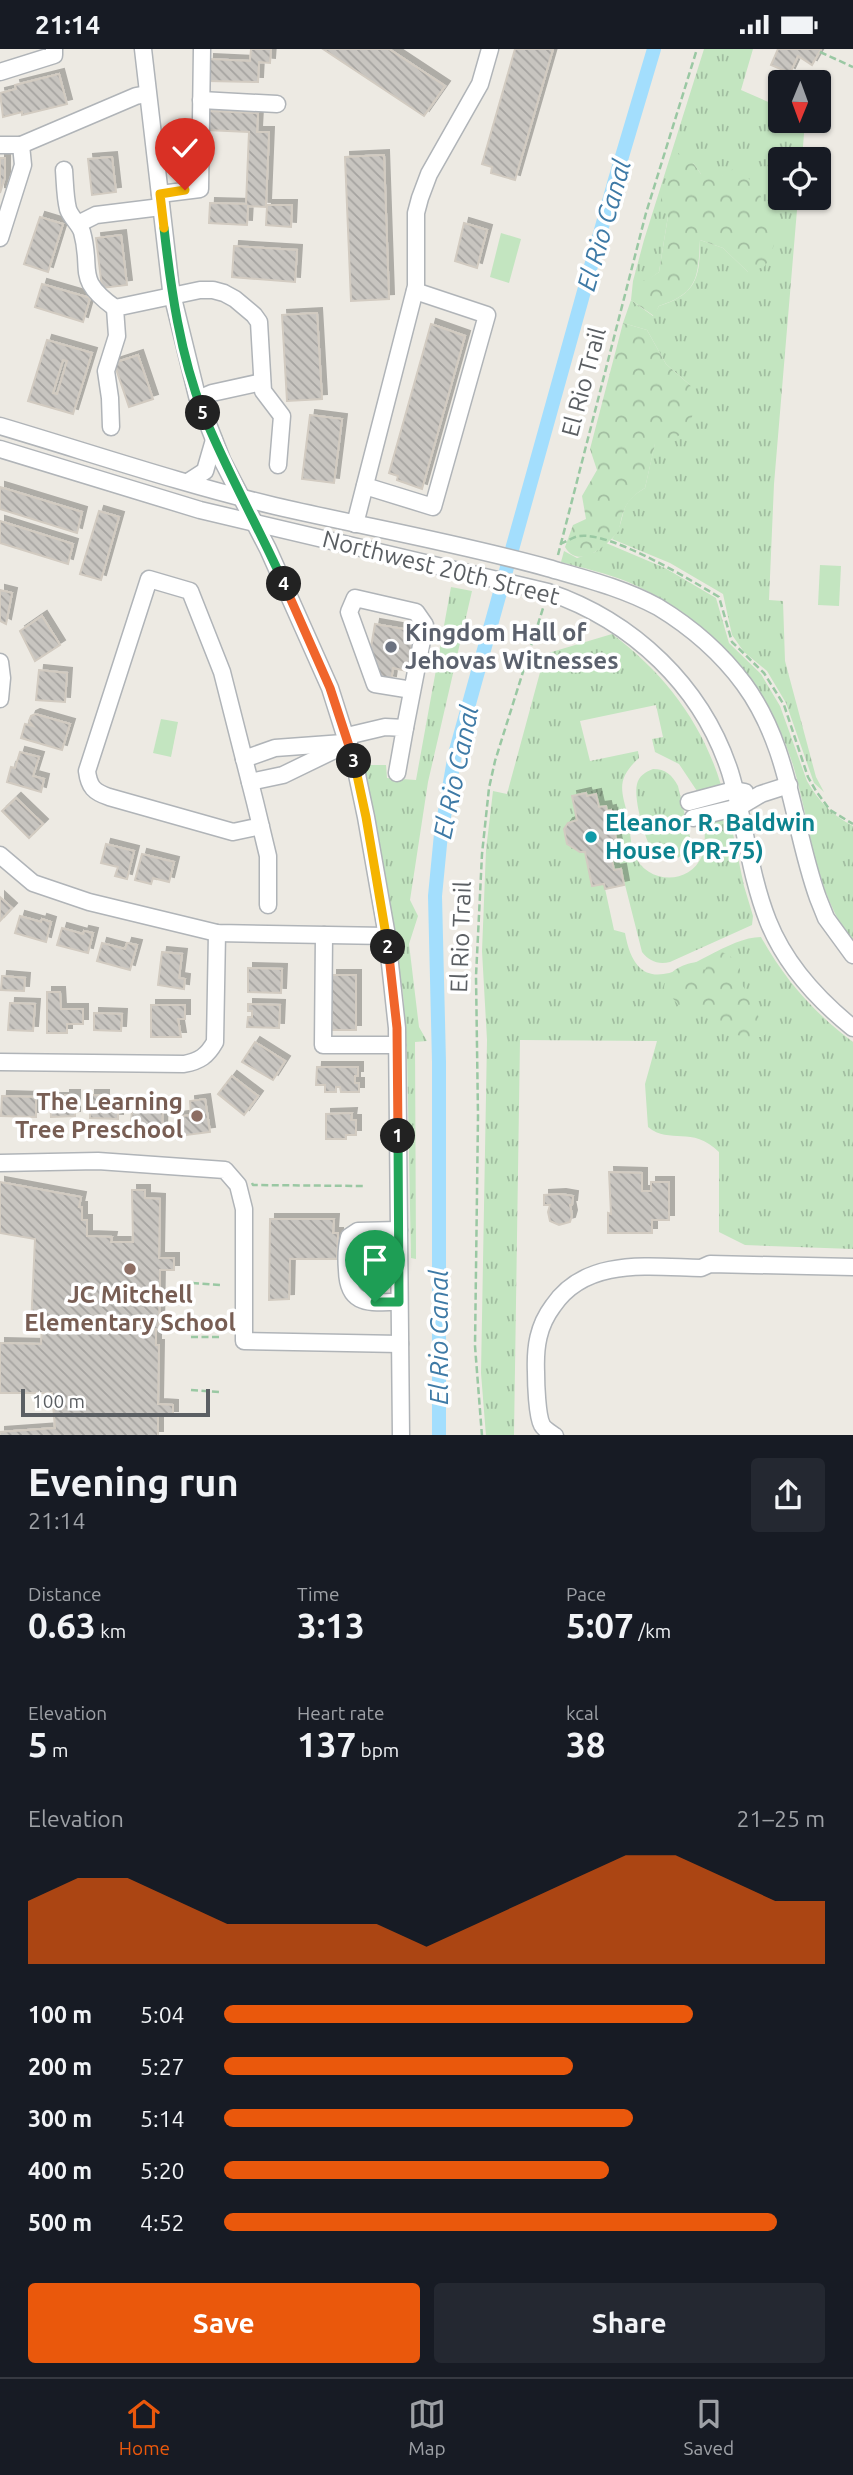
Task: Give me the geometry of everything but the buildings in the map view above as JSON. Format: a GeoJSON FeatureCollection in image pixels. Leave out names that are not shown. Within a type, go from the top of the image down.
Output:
{"type":"FeatureCollection","features":[{"type":"Feature","properties":{"kind":"street"},"geometry":{"type":"LineString","coordinates":[[0,72],[54,55],[54,49]]}},
{"type":"Feature","properties":{"kind":"street"},"geometry":{"type":"LineString","coordinates":[[143,49],[173,296],[198,399],[214,440],[256,524],[330,688],[348,740],[366,817],[387,936],[397,1045],[401,1435]]}},
{"type":"Feature","properties":{"kind":"street"},"geometry":{"type":"LineString","coordinates":[[78,224],[96,215],[200,189],[202,49]]}},
{"type":"Feature","properties":{"kind":"street"},"geometry":{"type":"LineString","coordinates":[[355,524],[415,291],[418,268],[416,213],[420,198],[429,174],[480,84],[490,49]]}},
{"type":"Feature","properties":{"kind":"street"},"geometry":{"type":"LineString","coordinates":[[0,145],[21,145],[136,96],[147,95]]}},
{"type":"Feature","properties":{"kind":"street"},"geometry":{"type":"LineString","coordinates":[[201,100],[277,104]]}},
{"type":"Feature","properties":{"kind":"street"},"geometry":{"type":"LineString","coordinates":[[0,239],[23,165],[21,145]]}},
{"type":"Feature","properties":{"kind":"street"},"geometry":{"type":"LineString","coordinates":[[64,170],[67,206],[83,239],[89,281],[100,297],[116,309],[200,290],[213,290],[224,293],[254,315],[259,322],[264,395],[282,416],[278,465]]}},
{"type":"Feature","properties":{"kind":"street"},"geometry":{"type":"LineString","coordinates":[[365,486],[433,507],[487,314],[415,291]]}},
{"type":"Feature","properties":{"kind":"street"},"geometry":{"type":"LineString","coordinates":[[111,427],[106,371],[117,336],[116,309]]}},
{"type":"Feature","properties":{"kind":"street"},"geometry":{"type":"LineString","coordinates":[[198,399],[212,393],[262,382]]}},
{"type":"Feature","properties":{"kind":"street","name":"Northwest 20th Street"},"geometry":{"type":"LineString","coordinates":[[0,426],[241,497],[527,562],[615,587],[657,607],[696,633],[715,650],[757,703],[777,745],[818,898],[833,929],[853,955]]}},
{"type":"Feature","properties":{"kind":"street"},"geometry":{"type":"LineString","coordinates":[[188,482],[205,471],[214,440]]}},
{"type":"Feature","properties":{"kind":"street","name":"Northwest 20th Street"},"geometry":{"type":"LineString","coordinates":[[0,449],[256,524],[548,592],[572,600],[613,622],[650,649],[667,666],[712,730],[722,751],[734,790],[757,887],[774,933],[807,985],[853,1028]]}},
{"type":"Feature","properties":{"kind":"street"},"geometry":{"type":"LineString","coordinates":[[448,567],[452,545]]}},
{"type":"Feature","properties":{"kind":"street"},"geometry":{"type":"LineString","coordinates":[[261,826],[233,832],[98,794],[88,782],[87,771],[149,579],[190,591],[222,671],[261,826],[268,856],[268,905]]}},
{"type":"Feature","properties":{"kind":"street"},"geometry":{"type":"LineString","coordinates":[[397,773],[425,625],[416,612],[355,598],[349,612],[375,684],[412,690]]}},
{"type":"Feature","properties":{"kind":"street"},"geometry":{"type":"LineString","coordinates":[[0,662],[0,699]]}},
{"type":"Feature","properties":{"kind":"street"},"geometry":{"type":"LineString","coordinates":[[250,782],[283,775],[348,740],[385,727],[405,728]]}},
{"type":"Feature","properties":{"kind":"street"},"geometry":{"type":"LineString","coordinates":[[244,759],[275,748],[348,740]]}},
{"type":"Feature","properties":{"kind":"street"},"geometry":{"type":"LineString","coordinates":[[761,794],[734,790],[691,810],[739,807],[761,794],[789,785]]}},
{"type":"Feature","properties":{"kind":"street"},"geometry":{"type":"LineString","coordinates":[[0,855],[33,883],[89,902],[217,933],[387,936]]}},
{"type":"Feature","properties":{"kind":"street"},"geometry":{"type":"LineString","coordinates":[[0,1062],[184,1064],[198,1061],[208,1054],[215,1042],[217,933]]}},
{"type":"Feature","properties":{"kind":"street"},"geometry":{"type":"LineString","coordinates":[[324,935],[323,1045],[397,1045]]}},
{"type":"Feature","properties":{"kind":"street"},"geometry":{"type":"LineString","coordinates":[[0,1163],[99,1161],[225,1170],[238,1185],[244,1209],[244,1341],[400,1344]]}},
{"type":"Feature","properties":{"kind":"street"},"geometry":{"type":"LineString","coordinates":[[399,1230],[358,1231],[349,1237],[346,1247],[347,1286],[352,1293],[367,1301],[399,1302]]}},
{"type":"Feature","properties":{"kind":"street"},"geometry":{"type":"LineString","coordinates":[[554,1435],[542,1425],[540,1414],[535,1356],[537,1337],[547,1314],[580,1270],[701,1268],[710,1265],[853,1268]]}},
{"type":"Feature","properties":{"kind":"path","name":"El Rio Trail"},"geometry":{"type":"LineString","coordinates":[[554,570],[646,213],[697,49]]}},
{"type":"Feature","properties":{"kind":"path"},"geometry":{"type":"LineString","coordinates":[[820,52],[853,67]]}},
{"type":"Feature","properties":{"kind":"path","name":"El Rio Trail"},"geometry":{"type":"LineString","coordinates":[[482,1435],[475,1346],[478,1116],[476,976],[482,855],[489,788],[495,761],[548,592]]}},
{"type":"Feature","properties":{"kind":"path"},"geometry":{"type":"LineString","coordinates":[[248,1175],[253,1185],[363,1186]]}},
{"type":"Feature","properties":{"kind":"path"},"geometry":{"type":"LineString","coordinates":[[192,1283],[221,1285]]}},
{"type":"Feature","properties":{"kind":"path"},"geometry":{"type":"LineString","coordinates":[[191,1337],[220,1337]]}},
{"type":"Feature","properties":{"kind":"path"},"geometry":{"type":"LineString","coordinates":[[191,1390],[220,1392]]}},
{"type":"Feature","properties":{"kind":"green space"},"geometry":{"type":"Polygon","coordinates":[[[704,49],[753,49],[741,90],[768,102],[768,133],[804,133],[803,147],[768,147],[768,210],[797,210],[774,484],[769,600],[783,601],[785,661],[816,777],[824,792],[814,783],[786,703],[767,671],[744,652],[732,635],[723,594],[670,563],[612,539],[620,525],[625,507],[645,488],[655,443],[690,385],[666,364],[647,330],[623,323],[631,300],[653,316],[659,306],[689,290],[697,274],[700,240],[723,248],[748,272],[723,176],[701,174],[693,163],[668,216],[659,272],[647,281],[633,281],[704,49]]]}},
{"type":"Feature","properties":{"kind":"green space"},"geometry":{"type":"Polygon","coordinates":[[[678,153],[693,163],[701,174],[715,169],[723,176],[736,167],[744,173],[765,205],[774,242],[764,267],[748,272],[723,248],[700,240],[696,274],[689,289],[682,296],[659,306],[654,316],[631,300],[633,281],[647,280],[659,272],[668,216],[660,204],[668,171],[678,153]]]}},
{"type":"Feature","properties":{"kind":"green space"},"geometry":{"type":"Polygon","coordinates":[[[501,233],[521,239],[509,283],[490,277],[501,233]]]}},
{"type":"Feature","properties":{"kind":"green space"},"geometry":{"type":"Polygon","coordinates":[[[623,323],[647,330],[666,364],[690,385],[697,401],[692,418],[684,431],[672,440],[655,444],[645,488],[626,506],[619,531],[600,549],[578,557],[565,547],[573,525],[586,519],[582,496],[597,470],[590,449],[623,323]]]}},
{"type":"Feature","properties":{"kind":"green space"},"geometry":{"type":"Polygon","coordinates":[[[606,543],[665,568],[716,598],[729,643],[761,674],[780,706],[807,781],[827,807],[853,826],[853,943],[840,923],[822,881],[795,772],[784,741],[753,683],[733,658],[685,614],[628,582],[561,562],[564,551],[577,558],[595,552],[606,543]]]}},
{"type":"Feature","properties":{"kind":"green space"},"geometry":{"type":"Polygon","coordinates":[[[820,565],[841,566],[839,606],[818,605],[820,565]]]}},
{"type":"Feature","properties":{"kind":"green space"},"geometry":{"type":"Polygon","coordinates":[[[451,587],[472,591],[428,782],[410,900],[418,916],[409,944],[419,1027],[427,1041],[415,1042],[416,1259],[411,1258],[407,1053],[403,994],[364,765],[386,765],[387,778],[416,780],[451,587]]]}},
{"type":"Feature","properties":{"kind":"green space"},"geometry":{"type":"Polygon","coordinates":[[[612,634],[664,682],[703,740],[721,787],[699,794],[679,764],[655,752],[652,739],[663,737],[656,705],[580,721],[590,761],[638,751],[639,758],[627,772],[622,785],[634,854],[648,871],[668,878],[688,873],[702,856],[706,824],[721,818],[732,829],[753,916],[752,925],[670,962],[654,961],[642,952],[621,869],[614,870],[610,850],[616,845],[605,806],[599,807],[596,794],[573,796],[577,820],[568,823],[564,829],[567,844],[579,852],[585,852],[592,886],[604,884],[614,930],[625,933],[633,959],[646,972],[662,974],[681,969],[721,949],[761,937],[801,995],[853,1042],[853,1249],[745,1245],[719,1232],[719,1152],[700,1139],[665,1135],[648,1127],[645,1084],[657,1041],[520,1040],[514,1435],[486,1435],[481,1373],[487,1040],[482,951],[486,850],[493,791],[507,794],[545,654],[612,634]]]}},
{"type":"Feature","properties":{"kind":"green space"},"geometry":{"type":"Polygon","coordinates":[[[161,719],[178,722],[171,757],[153,753],[161,719]]]}},
{"type":"Feature","properties":{"kind":"green space"},"geometry":{"type":"Polygon","coordinates":[[[653,769],[668,773],[678,786],[690,837],[687,851],[674,861],[656,857],[641,822],[636,791],[638,781],[653,769]]]}},
{"type":"Feature","properties":{"kind":"green space"},"geometry":{"type":"Polygon","coordinates":[[[716,952],[730,956],[740,968],[740,981],[756,1008],[761,1026],[766,1029],[766,1034],[762,1037],[741,1036],[719,1029],[698,1004],[695,1002],[690,1008],[681,1008],[664,988],[668,977],[685,965],[697,962],[705,970],[711,955],[716,952]]]}},
{"type":"Feature","properties":{"kind":"waterway","name":"El Rio Canal"},"geometry":{"type":"LineString","coordinates":[[439,1435],[439,1062],[435,896],[441,834],[455,754],[654,49]]}},
{"type":"Feature","properties":{"kind":"place","name":"Kingdom Hall of Jehovas Witnesses"},"geometry":{"type":"Point","coordinates":[391,647]}},
{"type":"Feature","properties":{"kind":"place","name":"Eleanor R. Baldwin House (PR-75)"},"geometry":{"type":"Point","coordinates":[591,837]}},
{"type":"Feature","properties":{"kind":"place","name":"The Learning Tree Preschool"},"geometry":{"type":"Point","coordinates":[197,1116]}},
{"type":"Feature","properties":{"kind":"place","name":"JC Mitchell Elementary School"},"geometry":{"type":"Point","coordinates":[130,1269]}},
{"type":"Feature","properties":{"kind":"route"},"geometry":{"type":"LineString","coordinates":[[185,190],[160,194],[171,290],[186,356],[197,396],[222,460],[268,549],[343,723],[366,817],[387,936],[397,1028],[399,1302],[375,1302]]}}]}
